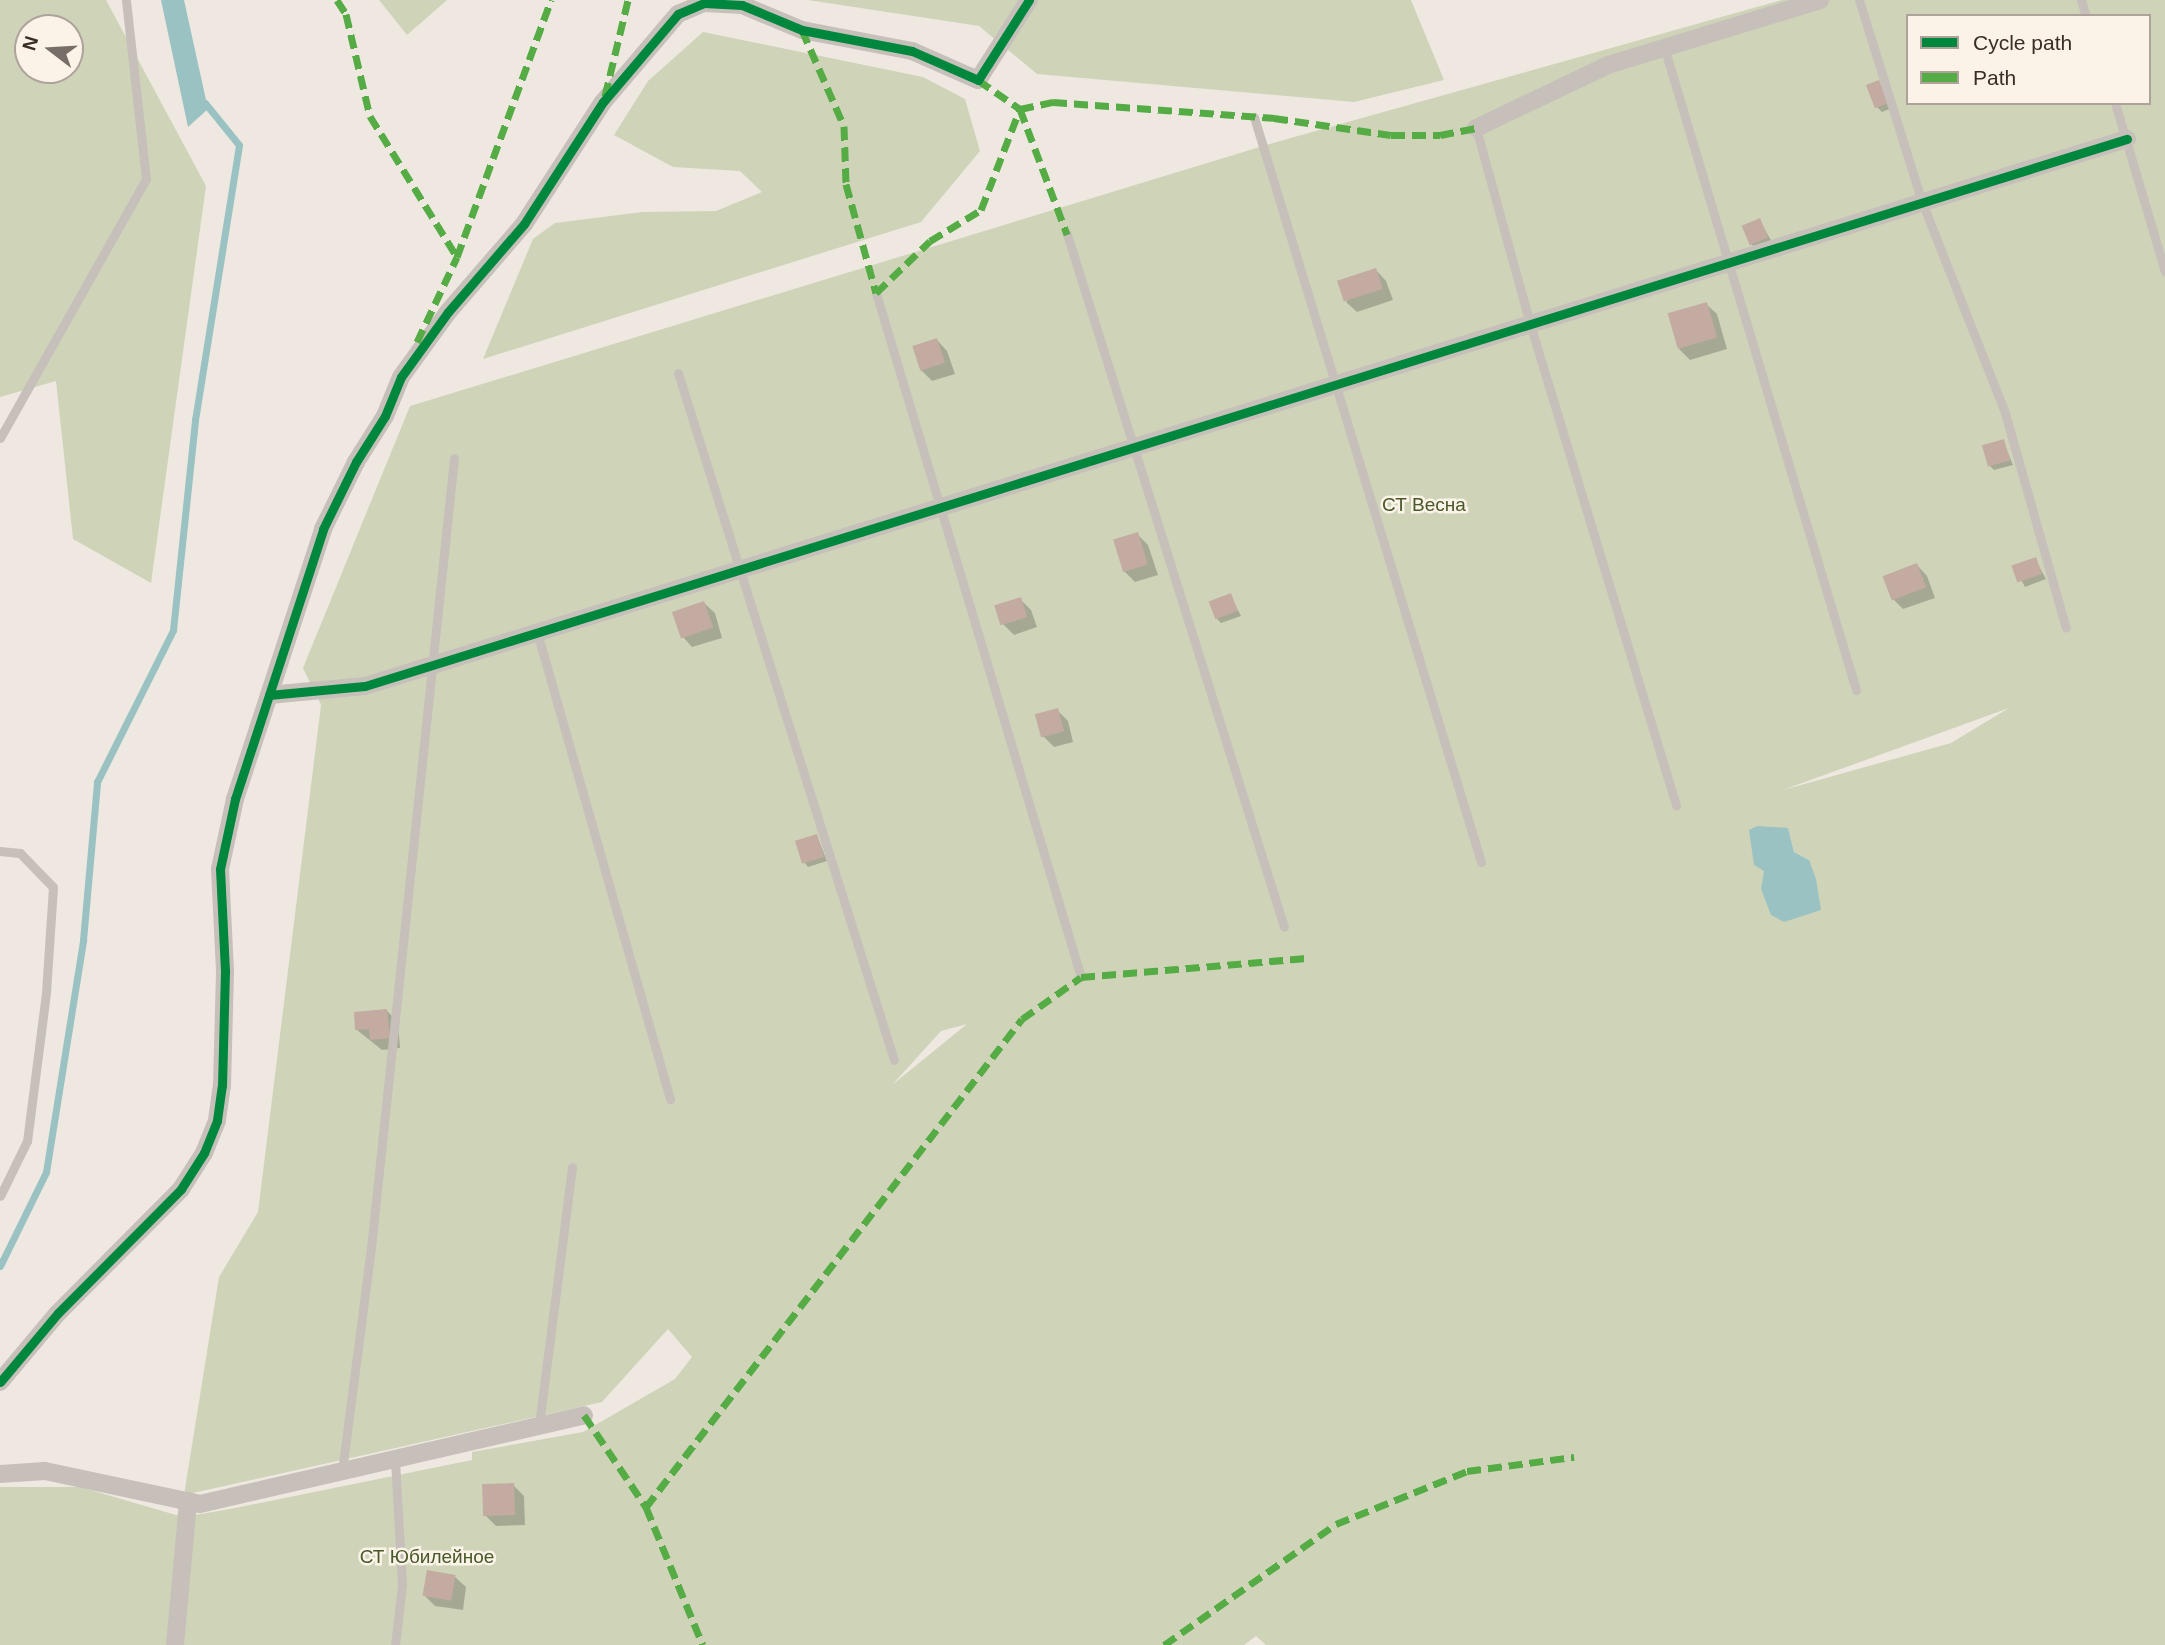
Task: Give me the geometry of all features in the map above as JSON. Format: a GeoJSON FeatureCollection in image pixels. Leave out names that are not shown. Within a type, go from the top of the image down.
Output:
{"type":"FeatureCollection","features":[{"type":"Feature","properties":{"kind":"street"},"geometry":{"type":"LineString","coordinates":[[0,1382],[58,1312],[181,1189],[217,1120],[222,1086],[225,971],[220,869],[235,799],[323,529],[356,462],[385,416],[401,377],[448,312],[524,225],[603,102],[653,39],[678,14],[703,1],[743,5],[802,30],[912,51],[978,79],[1029,0]]}},
{"type":"Feature","properties":{"kind":"street"},"geometry":{"type":"LineString","coordinates":[[1476,128],[1608,65],[1665,50],[1820,0]]}},
{"type":"Feature","properties":{"kind":"street"},"geometry":{"type":"LineString","coordinates":[[270,695],[365,686],[938,505],[2127,139]]}},
{"type":"Feature","properties":{"kind":"street"},"geometry":{"type":"LineString","coordinates":[[0,1474],[45,1471],[200,1504],[584,1415]]}},
{"type":"Feature","properties":{"kind":"street"},"geometry":{"type":"LineString","coordinates":[[175,1645],[188,1501]]}},
{"type":"Feature","properties":{"kind":"lane"},"geometry":{"type":"LineString","coordinates":[[0,438],[146,179],[126,0]]}},
{"type":"Feature","properties":{"kind":"lane"},"geometry":{"type":"LineString","coordinates":[[1859,0],[1922,202],[2005,413],[2066,628]]}},
{"type":"Feature","properties":{"kind":"lane"},"geometry":{"type":"LineString","coordinates":[[1665,50],[1725,263],[1856,690]]}},
{"type":"Feature","properties":{"kind":"lane"},"geometry":{"type":"LineString","coordinates":[[2116,105],[2165,272]]}},
{"type":"Feature","properties":{"kind":"lane"},"geometry":{"type":"LineString","coordinates":[[1255,117],[1333,385],[1481,862]]}},
{"type":"Feature","properties":{"kind":"lane"},"geometry":{"type":"LineString","coordinates":[[1476,128],[1530,324],[1676,805]]}},
{"type":"Feature","properties":{"kind":"lane"},"geometry":{"type":"LineString","coordinates":[[1067,234],[1284,927]]}},
{"type":"Feature","properties":{"kind":"lane"},"geometry":{"type":"LineString","coordinates":[[876,293],[1081,977]]}},
{"type":"Feature","properties":{"kind":"lane"},"geometry":{"type":"LineString","coordinates":[[678,373],[894,1060]]}},
{"type":"Feature","properties":{"kind":"lane"},"geometry":{"type":"LineString","coordinates":[[342,1471],[435,664],[454,458]]}},
{"type":"Feature","properties":{"kind":"lane"},"geometry":{"type":"LineString","coordinates":[[537,632],[670,1099]]}},
{"type":"Feature","properties":{"kind":"lane"},"geometry":{"type":"LineString","coordinates":[[0,851],[20,853],[53,887],[46,993],[27,1141],[0,1196]]}},
{"type":"Feature","properties":{"kind":"lane"},"geometry":{"type":"LineString","coordinates":[[539,1425],[572,1167]]}},
{"type":"Feature","properties":{"kind":"lane"},"geometry":{"type":"LineString","coordinates":[[395,1459],[402,1585],[395,1645]]}},
{"type":"Feature","properties":{"kind":"green space"},"geometry":{"type":"Polygon","coordinates":[[[0,0],[106,0],[206,186],[151,583],[73,539],[56,381],[0,397],[0,0]]]}},
{"type":"Feature","properties":{"kind":"green space"},"geometry":{"type":"Polygon","coordinates":[[[379,0],[447,0],[407,35],[379,0]]]}},
{"type":"Feature","properties":{"kind":"green space"},"geometry":{"type":"Polygon","coordinates":[[[808,0],[1411,0],[1444,80],[1354,102],[1037,74],[979,26],[808,0]]]}},
{"type":"Feature","properties":{"kind":"green space"},"geometry":{"type":"Polygon","coordinates":[[[1782,0],[2165,0],[2165,1645],[1266,1645],[1256,1636],[1244,1645],[0,1645],[0,1487],[80,1487],[183,1517],[230,1509],[472,1460],[472,1452],[583,1432],[675,1379],[692,1357],[668,1329],[602,1402],[184,1495],[219,1277],[258,1212],[321,705],[303,668],[410,406],[1273,143],[1782,0]],[[2009,708],[1783,790],[1951,743],[2009,708]],[[1788,829],[1764,871],[1765,884],[1784,922],[1801,913],[1809,860],[1794,852],[1788,829]],[[967,1024],[941,1031],[892,1085],[967,1024]]]}},
{"type":"Feature","properties":{"kind":"green space"},"geometry":{"type":"Polygon","coordinates":[[[703,32],[923,77],[965,99],[980,151],[921,222],[483,359],[533,239],[555,223],[642,212],[716,211],[762,192],[740,171],[673,167],[614,135],[648,81],[703,32]]]}},
{"type":"Feature","properties":{"kind":"water"},"geometry":{"type":"Polygon","coordinates":[[[161,0],[184,0],[208,109],[188,127],[161,0]]]}},
{"type":"Feature","properties":{"kind":"water"},"geometry":{"type":"Polygon","coordinates":[[[1757,826],[1788,828],[1794,852],[1809,860],[1816,879],[1821,910],[1784,922],[1771,915],[1761,889],[1764,871],[1754,865],[1749,830],[1757,826]]]}},
{"type":"Feature","properties":{"kind":"building"},"geometry":{"type":"Polygon","coordinates":[[[1879,80],[1888,103],[1875,108],[1866,85],[1879,80]]]}},
{"type":"Feature","properties":{"kind":"building"},"geometry":{"type":"Polygon","coordinates":[[[1760,218],[1768,237],[1750,245],[1742,226],[1760,218]]]}},
{"type":"Feature","properties":{"kind":"building"},"geometry":{"type":"Polygon","coordinates":[[[1376,268],[1383,289],[1344,302],[1337,281],[1376,268]]]}},
{"type":"Feature","properties":{"kind":"building"},"geometry":{"type":"Polygon","coordinates":[[[1707,302],[1717,338],[1678,349],[1668,313],[1707,302]]]}},
{"type":"Feature","properties":{"kind":"building"},"geometry":{"type":"Polygon","coordinates":[[[937,338],[945,363],[920,371],[912,346],[937,338]]]}},
{"type":"Feature","properties":{"kind":"building"},"geometry":{"type":"Polygon","coordinates":[[[2004,439],[2010,460],[1988,466],[1982,445],[2004,439]]]}},
{"type":"Feature","properties":{"kind":"building"},"geometry":{"type":"Polygon","coordinates":[[[1138,532],[1148,565],[1123,572],[1113,540],[1138,532]]]}},
{"type":"Feature","properties":{"kind":"building"},"geometry":{"type":"Polygon","coordinates":[[[2036,557],[2042,574],[2017,582],[2011,565],[2036,557]]]}},
{"type":"Feature","properties":{"kind":"building"},"geometry":{"type":"Polygon","coordinates":[[[1917,563],[1926,587],[1892,601],[1882,576],[1917,563]]]}},
{"type":"Feature","properties":{"kind":"building"},"geometry":{"type":"Polygon","coordinates":[[[1231,593],[1238,611],[1215,619],[1209,602],[1231,593]]]}},
{"type":"Feature","properties":{"kind":"building"},"geometry":{"type":"Polygon","coordinates":[[[1021,597],[1027,617],[1000,625],[994,605],[1021,597]]]}},
{"type":"Feature","properties":{"kind":"building"},"geometry":{"type":"Polygon","coordinates":[[[704,601],[713,627],[681,639],[672,612],[704,601]]]}},
{"type":"Feature","properties":{"kind":"building"},"geometry":{"type":"Polygon","coordinates":[[[1058,708],[1064,731],[1041,737],[1035,714],[1058,708]]]}},
{"type":"Feature","properties":{"kind":"building"},"geometry":{"type":"Polygon","coordinates":[[[817,834],[824,857],[802,864],[795,841],[817,834]]]}},
{"type":"Feature","properties":{"kind":"building"},"geometry":{"type":"Polygon","coordinates":[[[387,1009],[390,1038],[370,1040],[369,1029],[355,1030],[354,1012],[387,1009]]]}},
{"type":"Feature","properties":{"kind":"building"},"geometry":{"type":"Polygon","coordinates":[[[514,1483],[515,1515],[483,1516],[482,1484],[514,1483]]]}},
{"type":"Feature","properties":{"kind":"building"},"geometry":{"type":"Polygon","coordinates":[[[427,1570],[456,1575],[451,1601],[422,1596],[427,1570]]]}},
{"type":"Feature","properties":{"kind":"waterway"},"geometry":{"type":"LineString","coordinates":[[0,1266],[46,1172],[83,940],[97,782],[173,630],[195,420],[239,145],[205,103]]}},
{"type":"Feature","properties":{"kind":"marked path"},"geometry":{"type":"LineString","coordinates":[[337,0],[346,14],[370,116],[457,257]]}},
{"type":"Feature","properties":{"kind":"marked path"},"geometry":{"type":"LineString","coordinates":[[417,342],[457,257],[551,0]]}},
{"type":"Feature","properties":{"kind":"marked path"},"geometry":{"type":"LineString","coordinates":[[605,96],[628,0]]}},
{"type":"Feature","properties":{"kind":"marked path"},"geometry":{"type":"LineString","coordinates":[[802,30],[844,126],[846,184],[876,293],[930,241],[981,210],[1020,109]]}},
{"type":"Feature","properties":{"kind":"marked path"},"geometry":{"type":"LineString","coordinates":[[978,80],[1020,109],[1053,102],[1274,118],[1391,135],[1440,135],[1476,128]]}},
{"type":"Feature","properties":{"kind":"marked path"},"geometry":{"type":"LineString","coordinates":[[1020,109],[1067,234]]}},
{"type":"Feature","properties":{"kind":"marked path"},"geometry":{"type":"LineString","coordinates":[[646,1507],[1022,1019],[1081,977],[1306,958]]}},
{"type":"Feature","properties":{"kind":"marked path"},"geometry":{"type":"LineString","coordinates":[[584,1415],[646,1507],[703,1645]]}},
{"type":"Feature","properties":{"kind":"marked path"},"geometry":{"type":"LineString","coordinates":[[1164,1645],[1336,1524],[1467,1471],[1574,1457]]}},
{"type":"Feature","properties":{"kind":"cycle path"},"geometry":{"type":"LineString","coordinates":[[0,1382],[58,1313],[181,1189],[204,1153],[217,1120],[222,1086],[225,971],[220,869],[235,799],[323,529],[356,462],[385,416],[401,377],[448,312],[524,224],[603,102],[678,14],[704,3],[742,5],[802,30],[912,51],[978,80],[1029,0]]}},
{"type":"Feature","properties":{"kind":"cycle path"},"geometry":{"type":"LineString","coordinates":[[269,695],[365,686],[2127,139]]}},
{"type":"Feature","properties":{"kind":"park label","name":"СТ Весна"},"geometry":{"type":"Point","coordinates":[1424,505]}},
{"type":"Feature","properties":{"kind":"park label","name":"СТ Юбилейное"},"geometry":{"type":"Point","coordinates":[427,1557]}}]}
